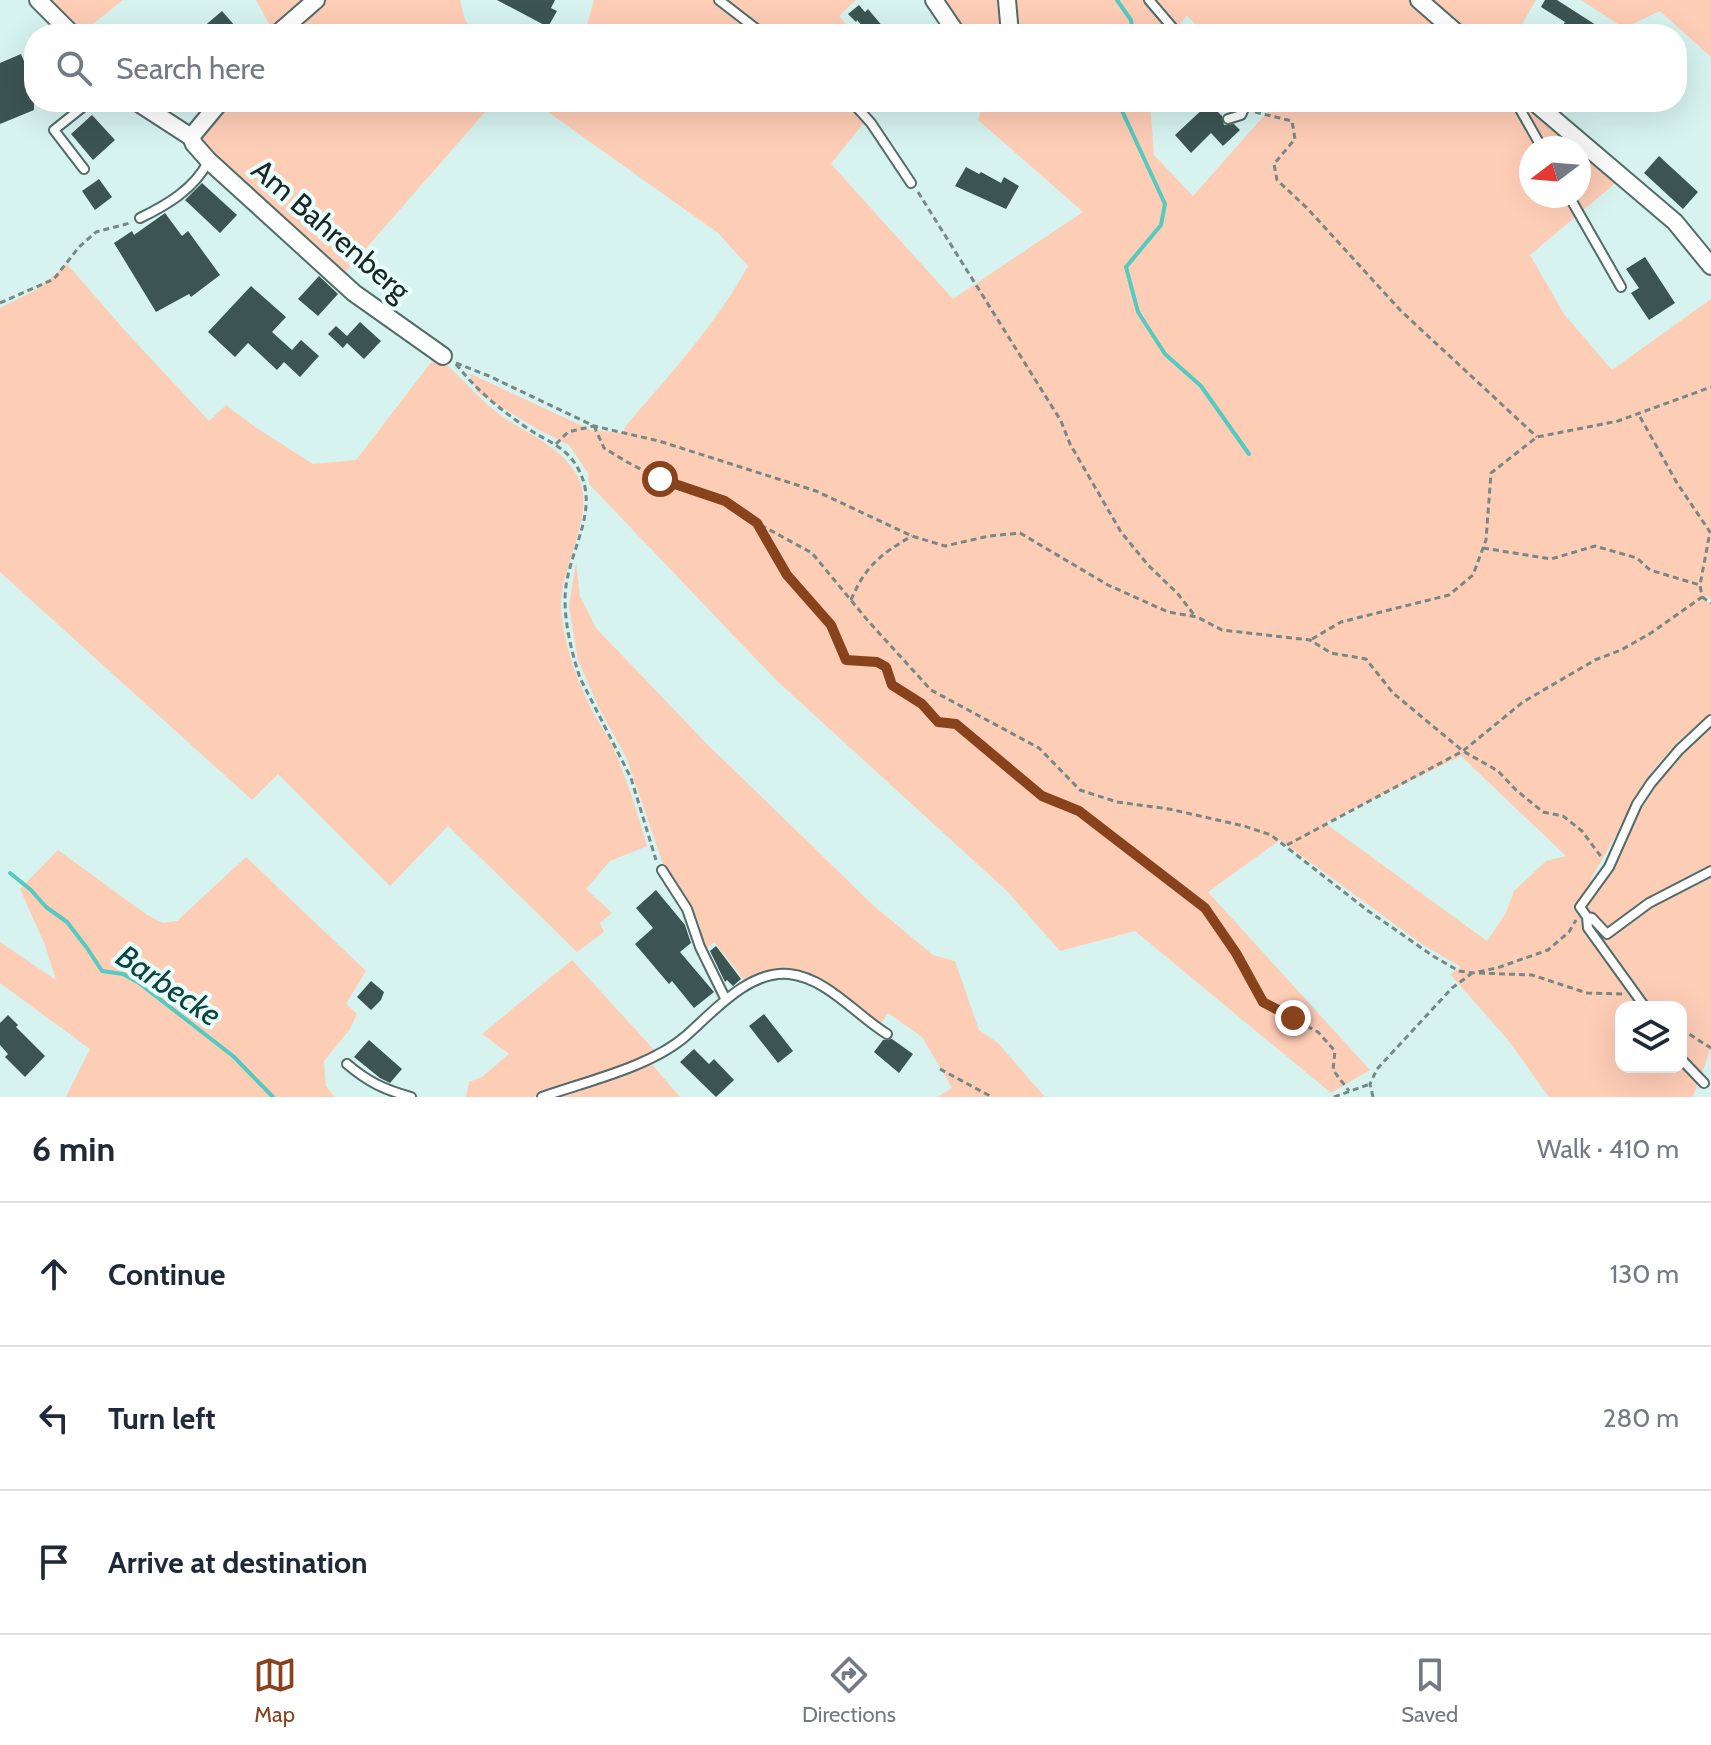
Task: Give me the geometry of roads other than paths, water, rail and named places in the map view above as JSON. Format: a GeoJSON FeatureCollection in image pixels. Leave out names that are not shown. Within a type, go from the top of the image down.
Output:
{"type":"FeatureCollection","features":[{"type":"Feature","properties":{"kind":"street"},"geometry":{"type":"LineString","coordinates":[[38,0],[62,24]]}},
{"type":"Feature","properties":{"kind":"street"},"geometry":{"type":"LineString","coordinates":[[288,24],[316,0]]}},
{"type":"Feature","properties":{"kind":"street"},"geometry":{"type":"LineString","coordinates":[[934,0],[950,24]]}},
{"type":"Feature","properties":{"kind":"street"},"geometry":{"type":"LineString","coordinates":[[1007,0],[1009,24]]}},
{"type":"Feature","properties":{"kind":"street"},"geometry":{"type":"LineString","coordinates":[[1419,0],[1447,24]]}},
{"type":"Feature","properties":{"kind":"street","name":"Am Bahrenberg"},"geometry":{"type":"LineString","coordinates":[[152,112],[191,137],[209,161],[354,293],[443,356]]}},
{"type":"Feature","properties":{"kind":"street"},"geometry":{"type":"LineString","coordinates":[[191,137],[212,112]]}},
{"type":"Feature","properties":{"kind":"street"},"geometry":{"type":"LineString","coordinates":[[1546,112],[1675,222],[1711,266]]}},
{"type":"Feature","properties":{"kind":"lane"},"geometry":{"type":"LineString","coordinates":[[719,0],[750,24]]}},
{"type":"Feature","properties":{"kind":"lane"},"geometry":{"type":"LineString","coordinates":[[1149,0],[1169,24]]}},
{"type":"Feature","properties":{"kind":"lane"},"geometry":{"type":"LineString","coordinates":[[76,112],[54,130],[84,169]]}},
{"type":"Feature","properties":{"kind":"lane"},"geometry":{"type":"LineString","coordinates":[[861,112],[911,183]]}},
{"type":"Feature","properties":{"kind":"lane"},"geometry":{"type":"LineString","coordinates":[[1228,119],[1241,115],[1241,112]]}},
{"type":"Feature","properties":{"kind":"lane"},"geometry":{"type":"LineString","coordinates":[[1522,112],[1535,136]]}},
{"type":"Feature","properties":{"kind":"lane"},"geometry":{"type":"LineString","coordinates":[[140,218],[163,208],[193,184],[209,161]]}},
{"type":"Feature","properties":{"kind":"lane"},"geometry":{"type":"LineString","coordinates":[[1576,208],[1621,287]]}},
{"type":"Feature","properties":{"kind":"lane"},"geometry":{"type":"LineString","coordinates":[[1641,1001],[1588,928],[1587,917],[1580,907],[1609,867],[1637,804],[1651,783],[1679,750],[1711,720]]}},
{"type":"Feature","properties":{"kind":"lane"},"geometry":{"type":"LineString","coordinates":[[662,870],[687,909],[700,947],[725,998]]}},
{"type":"Feature","properties":{"kind":"lane"},"geometry":{"type":"LineString","coordinates":[[1587,917],[1592,918],[1607,934],[1649,903],[1711,871]]}},
{"type":"Feature","properties":{"kind":"lane"},"geometry":{"type":"LineString","coordinates":[[542,1097],[623,1069],[674,1045],[725,998],[781,974],[796,976],[826,989],[887,1034]]}},
{"type":"Feature","properties":{"kind":"lane"},"geometry":{"type":"LineString","coordinates":[[347,1064],[367,1081],[387,1091],[411,1097]]}},
{"type":"Feature","properties":{"kind":"lane"},"geometry":{"type":"LineString","coordinates":[[1687,1065],[1704,1083]]}},
{"type":"Feature","properties":{"kind":"waterway"},"geometry":{"type":"LineString","coordinates":[[1117,0],[1132,24]]}},
{"type":"Feature","properties":{"kind":"waterway"},"geometry":{"type":"LineString","coordinates":[[1123,112],[1165,204],[1161,225],[1126,267],[1138,312],[1165,354],[1201,386],[1249,454]]}},
{"type":"Feature","properties":{"kind":"waterway","name":"Barbecke"},"geometry":{"type":"LineString","coordinates":[[10,873],[67,922],[102,971],[123,974],[139,983],[233,1056],[273,1097]]}}]}
